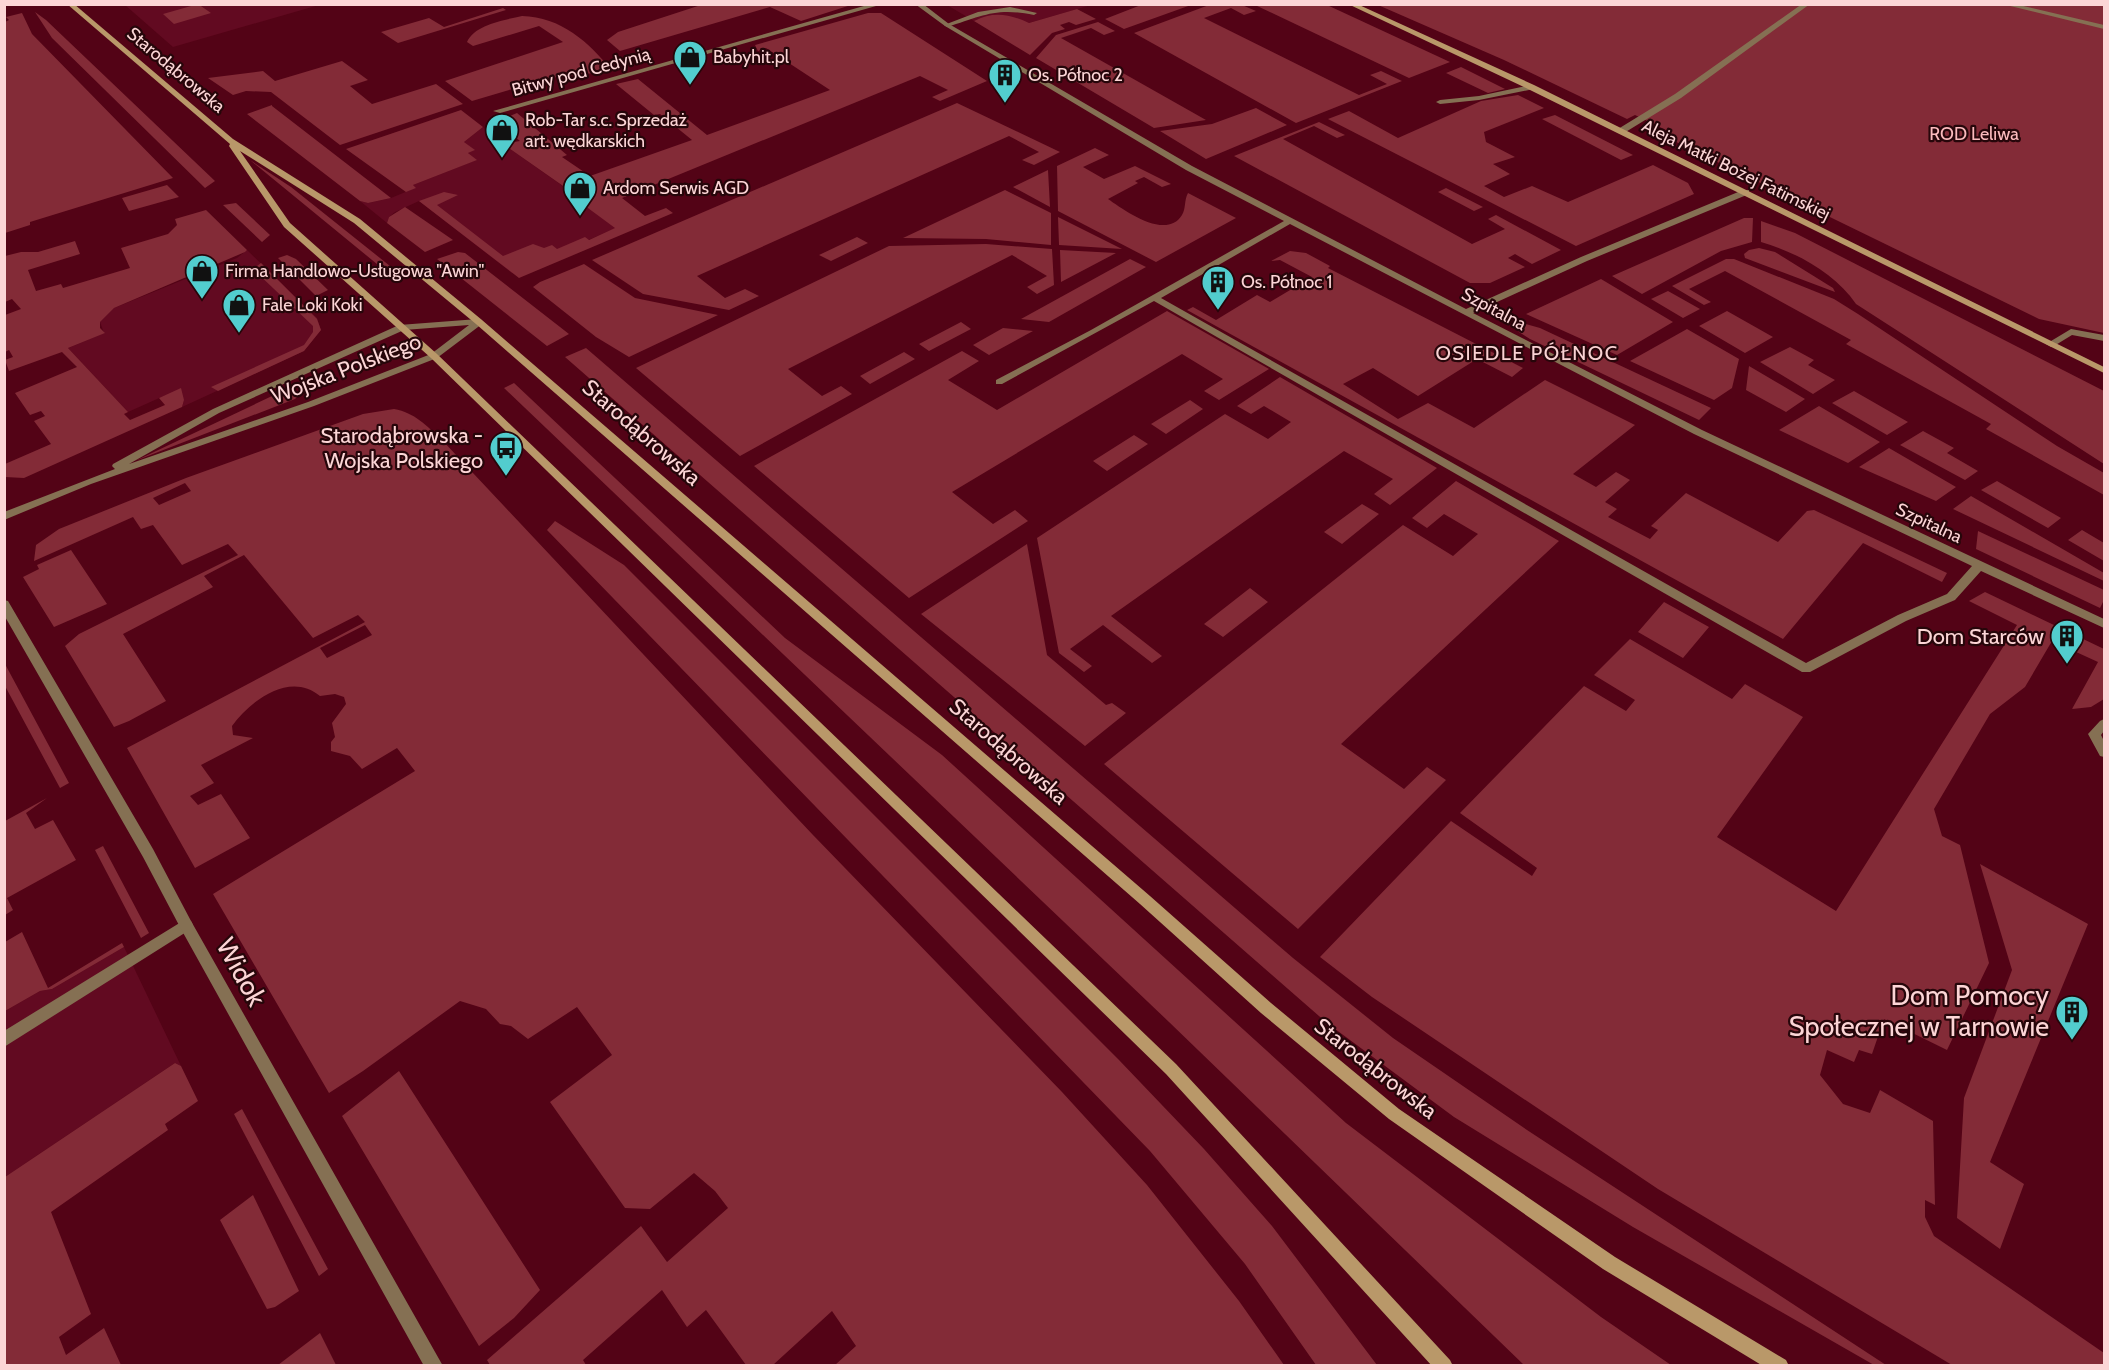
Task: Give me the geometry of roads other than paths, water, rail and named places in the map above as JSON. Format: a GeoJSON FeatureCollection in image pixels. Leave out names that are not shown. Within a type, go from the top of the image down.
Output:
{"type":"FeatureCollection","features":[{"type":"Feature","properties":{"kind":"street","name":"Starodąbrowska"},"geometry":{"type":"LineString","coordinates":[[70,4],[230,141],[357,221],[479,322],[1145,900],[1266,1008],[1394,1114],[1609,1263],[1780,1365]]}},
{"type":"Feature","properties":{"kind":"street","name":"Bitwy pod Cedynią"},"geometry":{"type":"LineString","coordinates":[[497,111],[880,4]]}},
{"type":"Feature","properties":{"kind":"street","name":"Szpitalna"},"geometry":{"type":"LineString","coordinates":[[918,4],[947,25],[1189,168],[1698,432],[2104,624]]}},
{"type":"Feature","properties":{"kind":"street","name":"Aleja Matki Bożej Fatimskiej"},"geometry":{"type":"LineString","coordinates":[[1351,4],[1532,87],[2104,370]]}},
{"type":"Feature","properties":{"kind":"street"},"geometry":{"type":"LineString","coordinates":[[1621,131],[1678,96],[1807,4]]}},
{"type":"Feature","properties":{"kind":"street"},"geometry":{"type":"LineString","coordinates":[[2005,4],[2104,27]]}},
{"type":"Feature","properties":{"kind":"street"},"geometry":{"type":"LineString","coordinates":[[947,25],[991,8],[1011,7],[1034,13]]}},
{"type":"Feature","properties":{"kind":"street"},"geometry":{"type":"LineString","coordinates":[[1440,102],[1479,98],[1532,87]]}},
{"type":"Feature","properties":{"kind":"street","name":"Starodąbrowska"},"geometry":{"type":"LineString","coordinates":[[230,141],[287,225],[434,356],[1171,1069],[1444,1365]]}},
{"type":"Feature","properties":{"kind":"street"},"geometry":{"type":"LineString","coordinates":[[1467,312],[1584,259],[1746,192]]}},
{"type":"Feature","properties":{"kind":"street"},"geometry":{"type":"LineString","coordinates":[[999,382],[1155,298],[1291,220]]}},
{"type":"Feature","properties":{"kind":"street"},"geometry":{"type":"LineString","coordinates":[[1155,298],[1806,669],[1902,618],[1952,597],[1980,565]]}},
{"type":"Feature","properties":{"kind":"street","name":"Wojska Polskiego"},"geometry":{"type":"LineString","coordinates":[[87,482],[216,411],[402,327],[479,322]]}},
{"type":"Feature","properties":{"kind":"street","name":"Wojska Polskiego"},"geometry":{"type":"LineString","coordinates":[[4,516],[87,482],[311,404],[434,356],[479,322]]}},
{"type":"Feature","properties":{"kind":"street"},"geometry":{"type":"LineString","coordinates":[[2051,344],[2071,332],[2104,338]]}},
{"type":"Feature","properties":{"kind":"street","name":"Widok"},"geometry":{"type":"LineString","coordinates":[[4,604],[148,854],[434,1365]]}},
{"type":"Feature","properties":{"kind":"street"},"geometry":{"type":"LineString","coordinates":[[2104,724],[2094,734],[2104,752]]}},
{"type":"Feature","properties":{"kind":"street"},"geometry":{"type":"LineString","coordinates":[[4,1040],[186,925]]}},
{"type":"Feature","properties":{"kind":"place","name":"Babyhit.pl"},"geometry":{"type":"Point","coordinates":[690,86]}},
{"type":"Feature","properties":{"kind":"place","name":"Os. Północ 2"},"geometry":{"type":"Point","coordinates":[1005,104]}},
{"type":"Feature","properties":{"kind":"place","name":"Rob-Tar s.c. Sprzedaż art. wędkarskich"},"geometry":{"type":"Point","coordinates":[502,159]}},
{"type":"Feature","properties":{"kind":"place","name":"Ardom Serwis AGD"},"geometry":{"type":"Point","coordinates":[580,217]}},
{"type":"Feature","properties":{"kind":"place","name":"Firma Handlowo-Usługowa \"Awin\""},"geometry":{"type":"Point","coordinates":[202,300]}},
{"type":"Feature","properties":{"kind":"place","name":"Os. Północ 1"},"geometry":{"type":"Point","coordinates":[1218,311]}},
{"type":"Feature","properties":{"kind":"place","name":"Fale Loki Koki"},"geometry":{"type":"Point","coordinates":[239,334]}},
{"type":"Feature","properties":{"kind":"place","name":"Starodąbrowska - Wojska Polskiego"},"geometry":{"type":"Point","coordinates":[506,477]}},
{"type":"Feature","properties":{"kind":"place","name":"Dom Starców"},"geometry":{"type":"Point","coordinates":[2067,665]}},
{"type":"Feature","properties":{"kind":"place","name":"Dom Pomocy Społecznej w Tarnowie"},"geometry":{"type":"Point","coordinates":[2072,1041]}},
{"type":"Feature","properties":{"kind":"district","name":"OSIEDLE PÓŁNOC"},"geometry":{"type":"Point","coordinates":[1527,353]}},
{"type":"Feature","properties":{"kind":"park label","name":"ROD Leliwa"},"geometry":{"type":"Point","coordinates":[1974,134]}}]}
